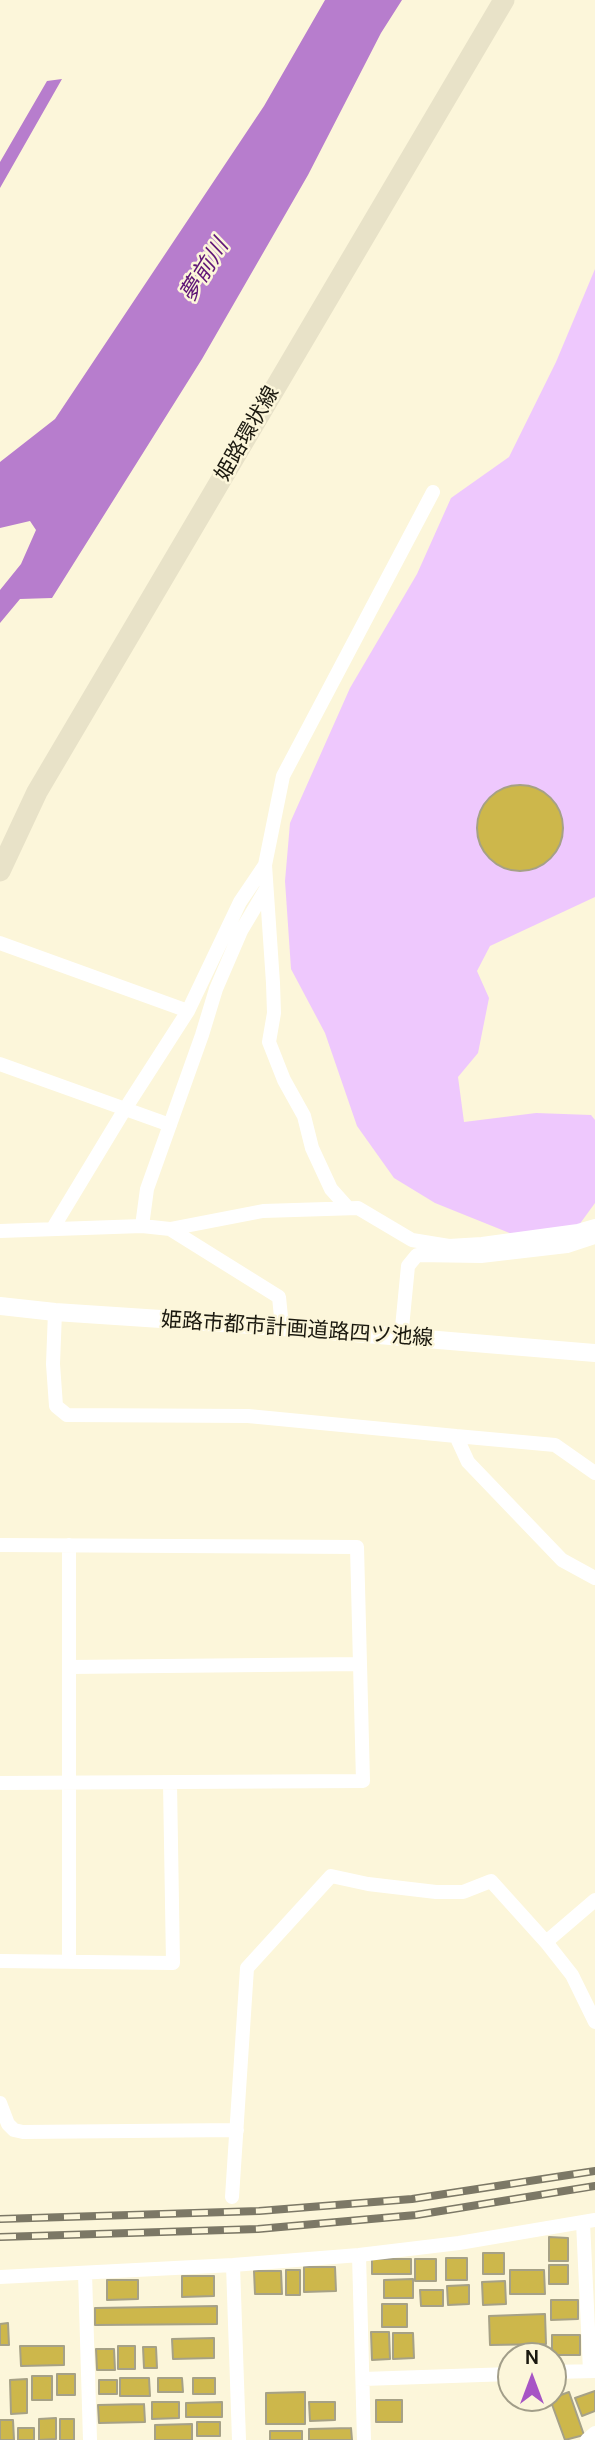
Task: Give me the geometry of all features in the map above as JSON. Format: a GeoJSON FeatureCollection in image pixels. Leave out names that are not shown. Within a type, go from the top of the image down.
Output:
{"type":"FeatureCollection","features":[{"type":"Feature","properties":{"kind":"main road","name":"姫路環状線"},"geometry":{"type":"LineString","coordinates":[[0,871],[37,792],[504,0]]}},
{"type":"Feature","properties":{"kind":"street"},"geometry":{"type":"LineString","coordinates":[[348,1208],[331,1189],[312,1148],[304,1116],[284,1080],[269,1042],[274,1013],[265,865],[283,776],[433,492]]}},
{"type":"Feature","properties":{"kind":"street"},"geometry":{"type":"LineString","coordinates":[[142,1226],[147,1189],[170,1125],[209,986],[240,902],[265,865]]}},
{"type":"Feature","properties":{"kind":"street"},"geometry":{"type":"LineString","coordinates":[[54,1228],[125,1109],[188,1011],[209,986],[267,887]]}},
{"type":"Feature","properties":{"kind":"street"},"geometry":{"type":"LineString","coordinates":[[0,943],[188,1011]]}},
{"type":"Feature","properties":{"kind":"street"},"geometry":{"type":"LineString","coordinates":[[0,1064],[170,1125]]}},
{"type":"Feature","properties":{"kind":"street"},"geometry":{"type":"LineString","coordinates":[[0,1231],[142,1226],[170,1229],[263,1211],[348,1208],[358,1208],[412,1240],[449,1246],[578,1231],[595,1226]]}},
{"type":"Feature","properties":{"kind":"street"},"geometry":{"type":"LineString","coordinates":[[170,1229],[279,1297],[282,1327]]}},
{"type":"Feature","properties":{"kind":"street"},"geometry":{"type":"LineString","coordinates":[[401,1338],[408,1266],[416,1255],[481,1256],[567,1246],[595,1237]]}},
{"type":"Feature","properties":{"kind":"street","name":"姫路市都市計画道路四ツ池線"},"geometry":{"type":"LineString","coordinates":[[0,1306],[595,1353]]}},
{"type":"Feature","properties":{"kind":"street"},"geometry":{"type":"LineString","coordinates":[[55,1312],[52,1364],[56,1406],[67,1415],[248,1416],[555,1444],[595,1474]]}},
{"type":"Feature","properties":{"kind":"street"},"geometry":{"type":"LineString","coordinates":[[456,1436],[468,1462],[562,1560],[595,1578]]}},
{"type":"Feature","properties":{"kind":"street"},"geometry":{"type":"LineString","coordinates":[[0,1545],[357,1546],[363,1781],[0,1783]]}},
{"type":"Feature","properties":{"kind":"street"},"geometry":{"type":"LineString","coordinates":[[69,1545],[69,1962]]}},
{"type":"Feature","properties":{"kind":"street"},"geometry":{"type":"LineString","coordinates":[[69,1667],[359,1664]]}},
{"type":"Feature","properties":{"kind":"street"},"geometry":{"type":"LineString","coordinates":[[0,1961],[173,1963],[170,1783]]}},
{"type":"Feature","properties":{"kind":"street"},"geometry":{"type":"LineString","coordinates":[[232,2197],[247,1968],[331,1876],[368,1884],[436,1892],[463,1892],[491,1881],[572,1975],[595,2022]]}},
{"type":"Feature","properties":{"kind":"street"},"geometry":{"type":"LineString","coordinates":[[546,1942],[595,1900]]}},
{"type":"Feature","properties":{"kind":"street"},"geometry":{"type":"LineString","coordinates":[[0,2103],[8,2124],[14,2130],[23,2132],[237,2130]]}},
{"type":"Feature","properties":{"kind":"street"},"geometry":{"type":"LineString","coordinates":[[0,2277],[233,2265],[359,2255],[459,2243],[589,2221],[592,2371],[567,2372]]}},
{"type":"Feature","properties":{"kind":"street"},"geometry":{"type":"LineString","coordinates":[[359,2255],[364,2440]]}},
{"type":"Feature","properties":{"kind":"street"},"geometry":{"type":"LineString","coordinates":[[233,2265],[239,2440]]}},
{"type":"Feature","properties":{"kind":"street"},"geometry":{"type":"LineString","coordinates":[[85,2273],[90,2440]]}},
{"type":"Feature","properties":{"kind":"street"},"geometry":{"type":"LineString","coordinates":[[363,2379],[497,2374]]}},
{"type":"Feature","properties":{"kind":"street"},"geometry":{"type":"LineString","coordinates":[[587,2440],[595,2434]]}},
{"type":"Feature","properties":{"kind":"shaded area"},"geometry":{"type":"Polygon","coordinates":[[[595,269],[595,897],[490,946],[477,971],[489,998],[478,1053],[458,1077],[464,1122],[536,1113],[591,1115],[595,1120],[595,1203],[579,1225],[512,1234],[435,1203],[394,1178],[357,1126],[325,1033],[291,969],[285,881],[290,823],[350,688],[417,574],[451,498],[509,457],[556,362],[595,269]]]}},
{"type":"Feature","properties":{"kind":"water","name":"夢前川"},"geometry":{"type":"Polygon","coordinates":[[[325,0],[402,0],[381,33],[308,175],[202,359],[52,598],[20,599],[0,623],[0,590],[21,564],[36,530],[30,521],[0,528],[0,462],[55,419],[264,106],[325,0]]]}},
{"type":"Feature","properties":{"kind":"water"},"geometry":{"type":"Polygon","coordinates":[[[62,79],[0,188],[0,162],[47,81],[62,79]]]}},
{"type":"Feature","properties":{"kind":"building"},"geometry":{"type":"Polygon","coordinates":[[[520,785],[544,792],[556,804],[563,828],[556,852],[544,864],[520,871],[496,864],[484,852],[477,828],[484,804],[496,792],[520,785]]]}},
{"type":"Feature","properties":{"kind":"building"},"geometry":{"type":"Polygon","coordinates":[[[549,2237],[568,2238],[568,2261],[549,2261],[549,2237]]]}},
{"type":"Feature","properties":{"kind":"building"},"geometry":{"type":"Polygon","coordinates":[[[483,2253],[504,2253],[504,2274],[483,2274],[483,2253]]]}},
{"type":"Feature","properties":{"kind":"building"},"geometry":{"type":"Polygon","coordinates":[[[446,2258],[467,2258],[467,2280],[446,2280],[446,2258]]]}},
{"type":"Feature","properties":{"kind":"building"},"geometry":{"type":"Polygon","coordinates":[[[372,2259],[411,2259],[411,2274],[372,2274],[372,2259]]]}},
{"type":"Feature","properties":{"kind":"building"},"geometry":{"type":"Polygon","coordinates":[[[415,2259],[436,2259],[436,2281],[415,2281],[415,2259]]]}},
{"type":"Feature","properties":{"kind":"building"},"geometry":{"type":"Polygon","coordinates":[[[549,2265],[568,2265],[568,2284],[549,2284],[549,2265]]]}},
{"type":"Feature","properties":{"kind":"building"},"geometry":{"type":"Polygon","coordinates":[[[304,2267],[335,2267],[336,2291],[304,2292],[304,2267]]]}},
{"type":"Feature","properties":{"kind":"building"},"geometry":{"type":"Polygon","coordinates":[[[286,2270],[300,2270],[300,2295],[286,2295],[286,2270]]]}},
{"type":"Feature","properties":{"kind":"building"},"geometry":{"type":"Polygon","coordinates":[[[510,2270],[544,2270],[545,2294],[510,2294],[510,2270]]]}},
{"type":"Feature","properties":{"kind":"building"},"geometry":{"type":"Polygon","coordinates":[[[254,2271],[281,2271],[282,2294],[255,2294],[254,2271]]]}},
{"type":"Feature","properties":{"kind":"building"},"geometry":{"type":"Polygon","coordinates":[[[182,2276],[214,2276],[214,2296],[182,2297],[182,2276]]]}},
{"type":"Feature","properties":{"kind":"building"},"geometry":{"type":"Polygon","coordinates":[[[413,2279],[413,2298],[384,2298],[384,2280],[413,2279]]]}},
{"type":"Feature","properties":{"kind":"building"},"geometry":{"type":"Polygon","coordinates":[[[107,2280],[138,2280],[138,2299],[107,2300],[107,2280]]]}},
{"type":"Feature","properties":{"kind":"building"},"geometry":{"type":"Polygon","coordinates":[[[505,2281],[506,2304],[483,2305],[482,2282],[505,2281]]]}},
{"type":"Feature","properties":{"kind":"building"},"geometry":{"type":"Polygon","coordinates":[[[469,2285],[469,2304],[448,2305],[447,2286],[469,2285]]]}},
{"type":"Feature","properties":{"kind":"building"},"geometry":{"type":"Polygon","coordinates":[[[420,2290],[443,2290],[443,2306],[421,2306],[420,2290]]]}},
{"type":"Feature","properties":{"kind":"building"},"geometry":{"type":"Polygon","coordinates":[[[551,2300],[578,2300],[578,2319],[551,2320],[551,2300]]]}},
{"type":"Feature","properties":{"kind":"building"},"geometry":{"type":"Polygon","coordinates":[[[382,2304],[407,2304],[407,2327],[382,2327],[382,2304]]]}},
{"type":"Feature","properties":{"kind":"building"},"geometry":{"type":"Polygon","coordinates":[[[217,2306],[217,2324],[95,2325],[95,2308],[217,2306]]]}},
{"type":"Feature","properties":{"kind":"building"},"geometry":{"type":"Polygon","coordinates":[[[545,2314],[546,2342],[497,2342],[497,2345],[490,2345],[489,2316],[545,2314]]]}},
{"type":"Feature","properties":{"kind":"building"},"geometry":{"type":"Polygon","coordinates":[[[8,2323],[9,2345],[0,2345],[0,2324],[8,2323]]]}},
{"type":"Feature","properties":{"kind":"building"},"geometry":{"type":"Polygon","coordinates":[[[371,2332],[389,2332],[390,2359],[372,2360],[371,2332]]]}},
{"type":"Feature","properties":{"kind":"building"},"geometry":{"type":"Polygon","coordinates":[[[393,2333],[413,2333],[414,2358],[393,2359],[393,2333]]]}},
{"type":"Feature","properties":{"kind":"building"},"geometry":{"type":"Polygon","coordinates":[[[552,2335],[580,2335],[580,2355],[567,2355],[567,2342],[552,2342],[552,2335]]]}},
{"type":"Feature","properties":{"kind":"building"},"geometry":{"type":"Polygon","coordinates":[[[214,2338],[214,2358],[173,2359],[172,2339],[214,2338]]]}},
{"type":"Feature","properties":{"kind":"building"},"geometry":{"type":"Polygon","coordinates":[[[20,2346],[64,2346],[64,2365],[21,2366],[20,2346]]]}},
{"type":"Feature","properties":{"kind":"building"},"geometry":{"type":"Polygon","coordinates":[[[118,2346],[135,2346],[135,2369],[118,2369],[118,2346]]]}},
{"type":"Feature","properties":{"kind":"building"},"geometry":{"type":"Polygon","coordinates":[[[143,2347],[156,2347],[157,2368],[144,2368],[143,2347]]]}},
{"type":"Feature","properties":{"kind":"building"},"geometry":{"type":"Polygon","coordinates":[[[96,2349],[114,2349],[115,2370],[97,2370],[96,2349]]]}},
{"type":"Feature","properties":{"kind":"building"},"geometry":{"type":"Polygon","coordinates":[[[57,2374],[75,2374],[75,2395],[57,2395],[57,2374]]]}},
{"type":"Feature","properties":{"kind":"building"},"geometry":{"type":"Polygon","coordinates":[[[32,2376],[52,2376],[52,2400],[32,2400],[32,2376]]]}},
{"type":"Feature","properties":{"kind":"building"},"geometry":{"type":"Polygon","coordinates":[[[120,2378],[149,2378],[150,2396],[120,2396],[120,2378]]]}},
{"type":"Feature","properties":{"kind":"building"},"geometry":{"type":"Polygon","coordinates":[[[158,2378],[182,2378],[183,2392],[158,2392],[158,2378]]]}},
{"type":"Feature","properties":{"kind":"building"},"geometry":{"type":"Polygon","coordinates":[[[193,2378],[215,2378],[215,2394],[193,2394],[193,2378]]]}},
{"type":"Feature","properties":{"kind":"building"},"geometry":{"type":"Polygon","coordinates":[[[27,2379],[27,2413],[11,2414],[10,2380],[27,2379]]]}},
{"type":"Feature","properties":{"kind":"building"},"geometry":{"type":"Polygon","coordinates":[[[99,2380],[117,2380],[117,2394],[99,2394],[99,2380]]]}},
{"type":"Feature","properties":{"kind":"building"},"geometry":{"type":"Polygon","coordinates":[[[595,2391],[595,2411],[582,2416],[575,2398],[595,2391]]]}},
{"type":"Feature","properties":{"kind":"building"},"geometry":{"type":"Polygon","coordinates":[[[305,2392],[305,2424],[266,2424],[266,2393],[305,2392]]]}},
{"type":"Feature","properties":{"kind":"building"},"geometry":{"type":"Polygon","coordinates":[[[569,2392],[584,2435],[565,2440],[555,2412],[567,2412],[569,2392]]]}},
{"type":"Feature","properties":{"kind":"building"},"geometry":{"type":"Polygon","coordinates":[[[376,2400],[402,2400],[402,2422],[376,2422],[376,2400]]]}},
{"type":"Feature","properties":{"kind":"building"},"geometry":{"type":"Polygon","coordinates":[[[152,2402],[179,2402],[179,2418],[152,2419],[152,2402]]]}},
{"type":"Feature","properties":{"kind":"building"},"geometry":{"type":"Polygon","coordinates":[[[222,2402],[222,2417],[186,2417],[186,2403],[222,2402]]]}},
{"type":"Feature","properties":{"kind":"building"},"geometry":{"type":"Polygon","coordinates":[[[309,2402],[335,2402],[335,2420],[310,2421],[309,2402]]]}},
{"type":"Feature","properties":{"kind":"building"},"geometry":{"type":"Polygon","coordinates":[[[144,2404],[145,2422],[99,2423],[98,2405],[144,2404]]]}},
{"type":"Feature","properties":{"kind":"building"},"geometry":{"type":"Polygon","coordinates":[[[56,2418],[56,2439],[39,2440],[39,2419],[56,2418]]]}},
{"type":"Feature","properties":{"kind":"building"},"geometry":{"type":"Polygon","coordinates":[[[60,2419],[74,2419],[74,2440],[60,2440],[60,2419]]]}},
{"type":"Feature","properties":{"kind":"building"},"geometry":{"type":"Polygon","coordinates":[[[0,2420],[13,2420],[14,2440],[0,2440],[0,2420]]]}},
{"type":"Feature","properties":{"kind":"building"},"geometry":{"type":"Polygon","coordinates":[[[197,2422],[220,2422],[220,2436],[197,2436],[197,2422]]]}},
{"type":"Feature","properties":{"kind":"building"},"geometry":{"type":"Polygon","coordinates":[[[192,2424],[192,2440],[155,2440],[155,2425],[192,2424]]]}},
{"type":"Feature","properties":{"kind":"building"},"geometry":{"type":"Polygon","coordinates":[[[18,2428],[34,2428],[34,2440],[18,2440],[18,2428]]]}},
{"type":"Feature","properties":{"kind":"building"},"geometry":{"type":"Polygon","coordinates":[[[351,2428],[352,2440],[309,2440],[309,2429],[351,2428]]]}},
{"type":"Feature","properties":{"kind":"building"},"geometry":{"type":"Polygon","coordinates":[[[270,2431],[302,2431],[302,2440],[270,2440],[270,2431]]]}},
{"type":"Feature","properties":{"kind":"railway"},"geometry":{"type":"LineString","coordinates":[[0,2219],[259,2211],[412,2199],[595,2171]]}},
{"type":"Feature","properties":{"kind":"railway"},"geometry":{"type":"LineString","coordinates":[[0,2237],[258,2229],[416,2215],[595,2186]]}}]}
